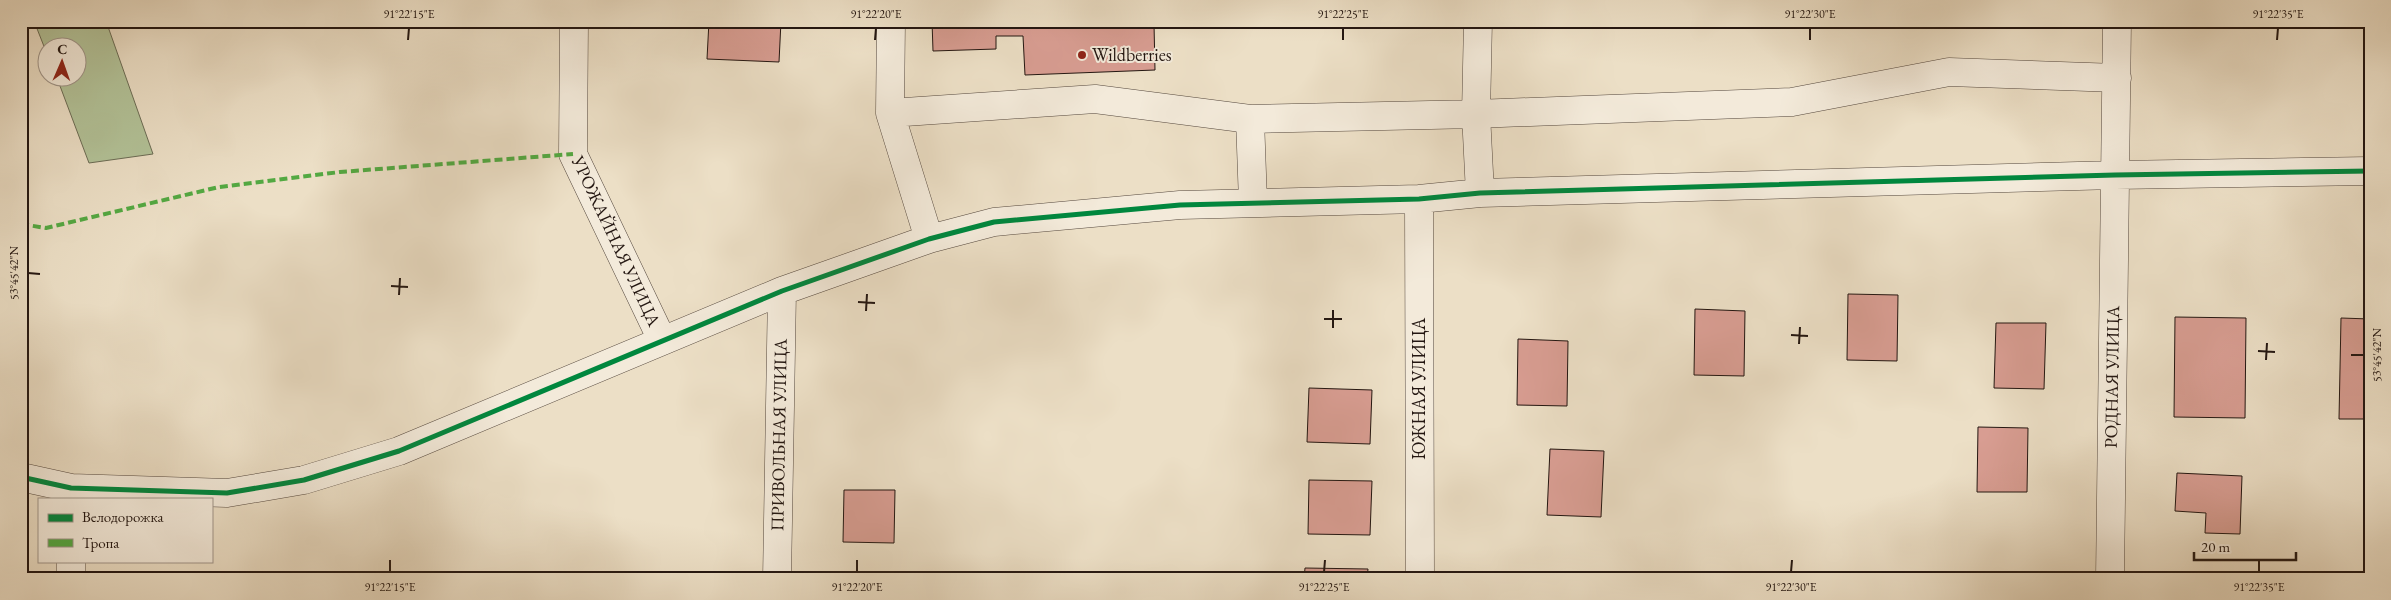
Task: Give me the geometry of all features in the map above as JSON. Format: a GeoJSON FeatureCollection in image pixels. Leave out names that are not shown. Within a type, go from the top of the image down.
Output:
{"type":"FeatureCollection","features":[{"type":"Feature","properties":{"kind":"street","name":"УРОЖАЙНАЯ УЛИЦА"},"geometry":{"type":"LineString","coordinates":[[574,21],[573,154],[662,340]]}},
{"type":"Feature","properties":{"kind":"street"},"geometry":{"type":"LineString","coordinates":[[891,21],[890,113],[929,239]]}},
{"type":"Feature","properties":{"kind":"street"},"geometry":{"type":"LineString","coordinates":[[1478,21],[1476,114],[1480,193]]}},
{"type":"Feature","properties":{"kind":"street","name":"РОДНАЯ УЛИЦА"},"geometry":{"type":"LineString","coordinates":[[2110,579],[2117,21]]}},
{"type":"Feature","properties":{"kind":"street"},"geometry":{"type":"LineString","coordinates":[[890,113],[1095,99],[1250,119],[1476,114],[1792,102],[1950,72],[2117,78]]}},
{"type":"Feature","properties":{"kind":"street"},"geometry":{"type":"LineString","coordinates":[[1250,119],[1253,202]]}},
{"type":"Feature","properties":{"kind":"street"},"geometry":{"type":"LineString","coordinates":[[21,477],[71,494],[227,493],[304,480],[399,451],[782,291],[929,239],[994,222],[1180,205],[1419,199],[1480,193],[2115,175],[2370,171]]}},
{"type":"Feature","properties":{"kind":"street","name":"ЮЖНАЯ УЛИЦА"},"geometry":{"type":"LineString","coordinates":[[1419,199],[1420,579]]}},
{"type":"Feature","properties":{"kind":"street","name":"ПРИВОЛЬНАЯ УЛИЦА"},"geometry":{"type":"LineString","coordinates":[[777,579],[782,291]]}},
{"type":"Feature","properties":{"kind":"street"},"geometry":{"type":"LineString","coordinates":[[71,562],[71,579]]}},
{"type":"Feature","properties":{"kind":"green space"},"geometry":{"type":"Polygon","coordinates":[[[34,21],[106,21],[153,154],[89,163],[61,88],[88,88],[88,38],[41,38],[34,21]]]}},
{"type":"Feature","properties":{"kind":"building"},"geometry":{"type":"Polygon","coordinates":[[[709,21],[781,21],[779,62],[707,59],[709,21]]]}},
{"type":"Feature","properties":{"kind":"building"},"geometry":{"type":"Polygon","coordinates":[[[932,21],[1031,21],[1032,27],[1154,24],[1155,70],[1025,75],[1023,36],[996,36],[996,49],[933,51],[932,21]]]}},
{"type":"Feature","properties":{"kind":"building"},"geometry":{"type":"Polygon","coordinates":[[[1848,294],[1898,295],[1897,361],[1847,360],[1848,294]]]}},
{"type":"Feature","properties":{"kind":"building"},"geometry":{"type":"Polygon","coordinates":[[[1695,309],[1745,311],[1744,376],[1694,375],[1695,309]]]}},
{"type":"Feature","properties":{"kind":"building"},"geometry":{"type":"Polygon","coordinates":[[[2175,317],[2246,318],[2245,418],[2174,417],[2175,317]]]}},
{"type":"Feature","properties":{"kind":"building"},"geometry":{"type":"Polygon","coordinates":[[[2341,318],[2370,319],[2370,419],[2339,419],[2341,318]]]}},
{"type":"Feature","properties":{"kind":"building"},"geometry":{"type":"Polygon","coordinates":[[[1996,323],[2046,323],[2044,389],[1994,388],[1996,323]]]}},
{"type":"Feature","properties":{"kind":"building"},"geometry":{"type":"Polygon","coordinates":[[[1518,339],[1568,341],[1567,406],[1517,405],[1518,339]]]}},
{"type":"Feature","properties":{"kind":"building"},"geometry":{"type":"Polygon","coordinates":[[[1309,388],[1372,390],[1370,444],[1307,442],[1309,388]]]}},
{"type":"Feature","properties":{"kind":"building"},"geometry":{"type":"Polygon","coordinates":[[[1978,427],[2028,428],[2027,492],[1977,492],[1978,427]]]}},
{"type":"Feature","properties":{"kind":"building"},"geometry":{"type":"Polygon","coordinates":[[[1550,449],[1604,451],[1601,517],[1547,515],[1550,449]]]}},
{"type":"Feature","properties":{"kind":"building"},"geometry":{"type":"Polygon","coordinates":[[[2177,473],[2242,476],[2240,534],[2205,533],[2206,513],[2175,511],[2177,473]]]}},
{"type":"Feature","properties":{"kind":"building"},"geometry":{"type":"Polygon","coordinates":[[[1309,480],[1372,481],[1370,535],[1308,534],[1309,480]]]}},
{"type":"Feature","properties":{"kind":"building"},"geometry":{"type":"Polygon","coordinates":[[[844,490],[895,490],[894,543],[843,542],[844,490]]]}},
{"type":"Feature","properties":{"kind":"building"},"geometry":{"type":"Polygon","coordinates":[[[1305,568],[1368,569],[1367,579],[1304,579],[1305,568]]]}},
{"type":"Feature","properties":{"kind":"building"},"geometry":{"type":"Polygon","coordinates":[[[1980,575],[2046,577],[2046,579],[1980,579],[1980,575]]]}},
{"type":"Feature","properties":{"kind":"marked path"},"geometry":{"type":"LineString","coordinates":[[21,224],[46,228],[219,187],[340,172],[573,154]]}},
{"type":"Feature","properties":{"kind":"cycle path"},"geometry":{"type":"LineString","coordinates":[[21,477],[71,488],[227,493],[304,480],[399,451],[782,291],[929,239],[994,222],[1180,205],[1419,199],[1480,193],[2115,175],[2370,171]]}},
{"type":"Feature","properties":{"kind":"place","name":"Wildberries"},"geometry":{"type":"Point","coordinates":[1082,55]}}]}
